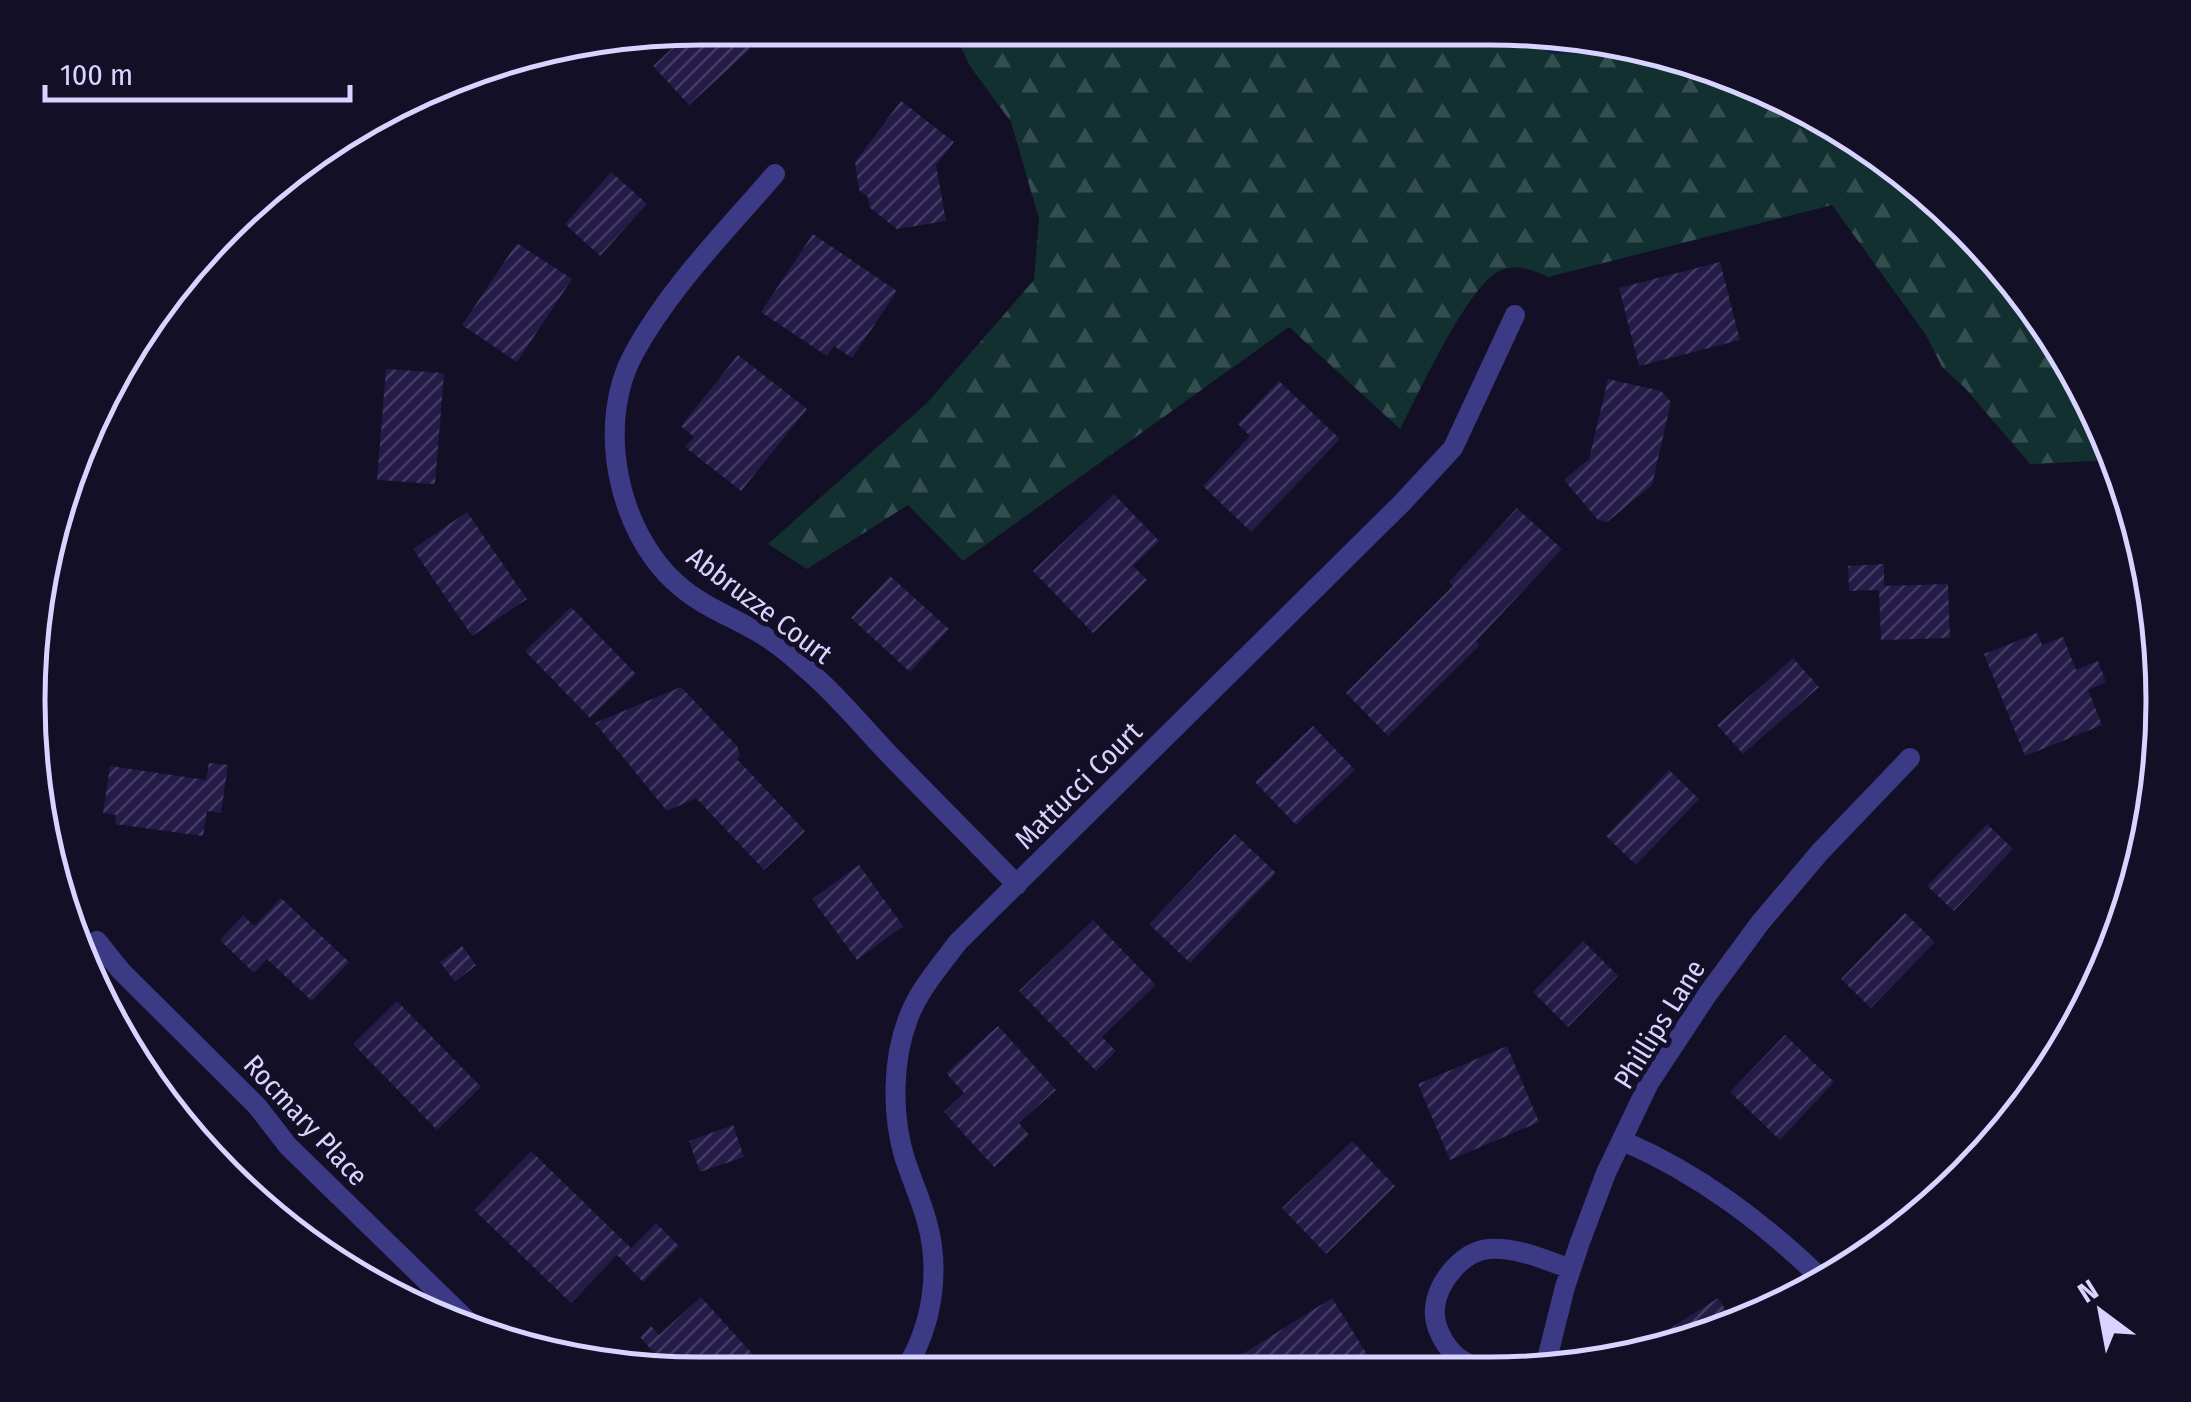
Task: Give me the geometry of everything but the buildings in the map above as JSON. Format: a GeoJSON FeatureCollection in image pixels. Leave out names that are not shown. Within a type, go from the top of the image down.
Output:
{"type":"FeatureCollection","features":[{"type":"Feature","properties":{"kind":"street","name":"Abbruzze Court"},"geometry":{"type":"LineString","coordinates":[[775,174],[657,317],[632,357],[618,405],[616,456],[620,492],[632,524],[674,581],[723,616],[768,638],[810,671],[1017,885]]}},
{"type":"Feature","properties":{"kind":"street","name":"Mattucci Court"},"geometry":{"type":"LineString","coordinates":[[912,1357],[928,1324],[933,1292],[928,1224],[897,1125],[900,1052],[908,1018],[928,981],[958,942],[1453,448],[1515,314]]}},
{"type":"Feature","properties":{"kind":"street","name":"Phillips Lane"},"geometry":{"type":"LineString","coordinates":[[1549,1354],[1572,1268],[1606,1172],[1649,1083],[1706,995],[1760,924],[1820,852],[1910,758]]}},
{"type":"Feature","properties":{"kind":"street","name":"Rocmary Place"},"geometry":{"type":"LineString","coordinates":[[97,941],[121,971],[257,1106],[288,1146],[455,1309]]}},
{"type":"Feature","properties":{"kind":"street"},"geometry":{"type":"LineString","coordinates":[[1623,1141],[1672,1162],[1712,1188],[1813,1272]]}},
{"type":"Feature","properties":{"kind":"street"},"geometry":{"type":"LineString","coordinates":[[1457,1357],[1440,1334],[1435,1308],[1442,1285],[1460,1261],[1485,1249],[1518,1251],[1572,1268]]}},
{"type":"Feature","properties":{"kind":"green space"},"geometry":{"type":"Polygon","coordinates":[[[960,45],[1490,45],[1576,51],[1660,67],[1701,80],[1818,133],[1889,181],[1954,237],[1983,268],[2035,337],[2078,411],[2100,461],[2030,464],[1942,367],[1926,335],[1832,205],[1548,277],[1527,269],[1504,269],[1476,293],[1461,315],[1400,429],[1289,327],[963,561],[908,505],[807,569],[768,544],[927,403],[1034,280],[1039,219],[1011,122],[970,66],[960,45]]]}},
{"type":"Feature","properties":{"kind":"waterway"},"geometry":{"type":"LineString","coordinates":[[1549,48],[1579,52]]}}]}
